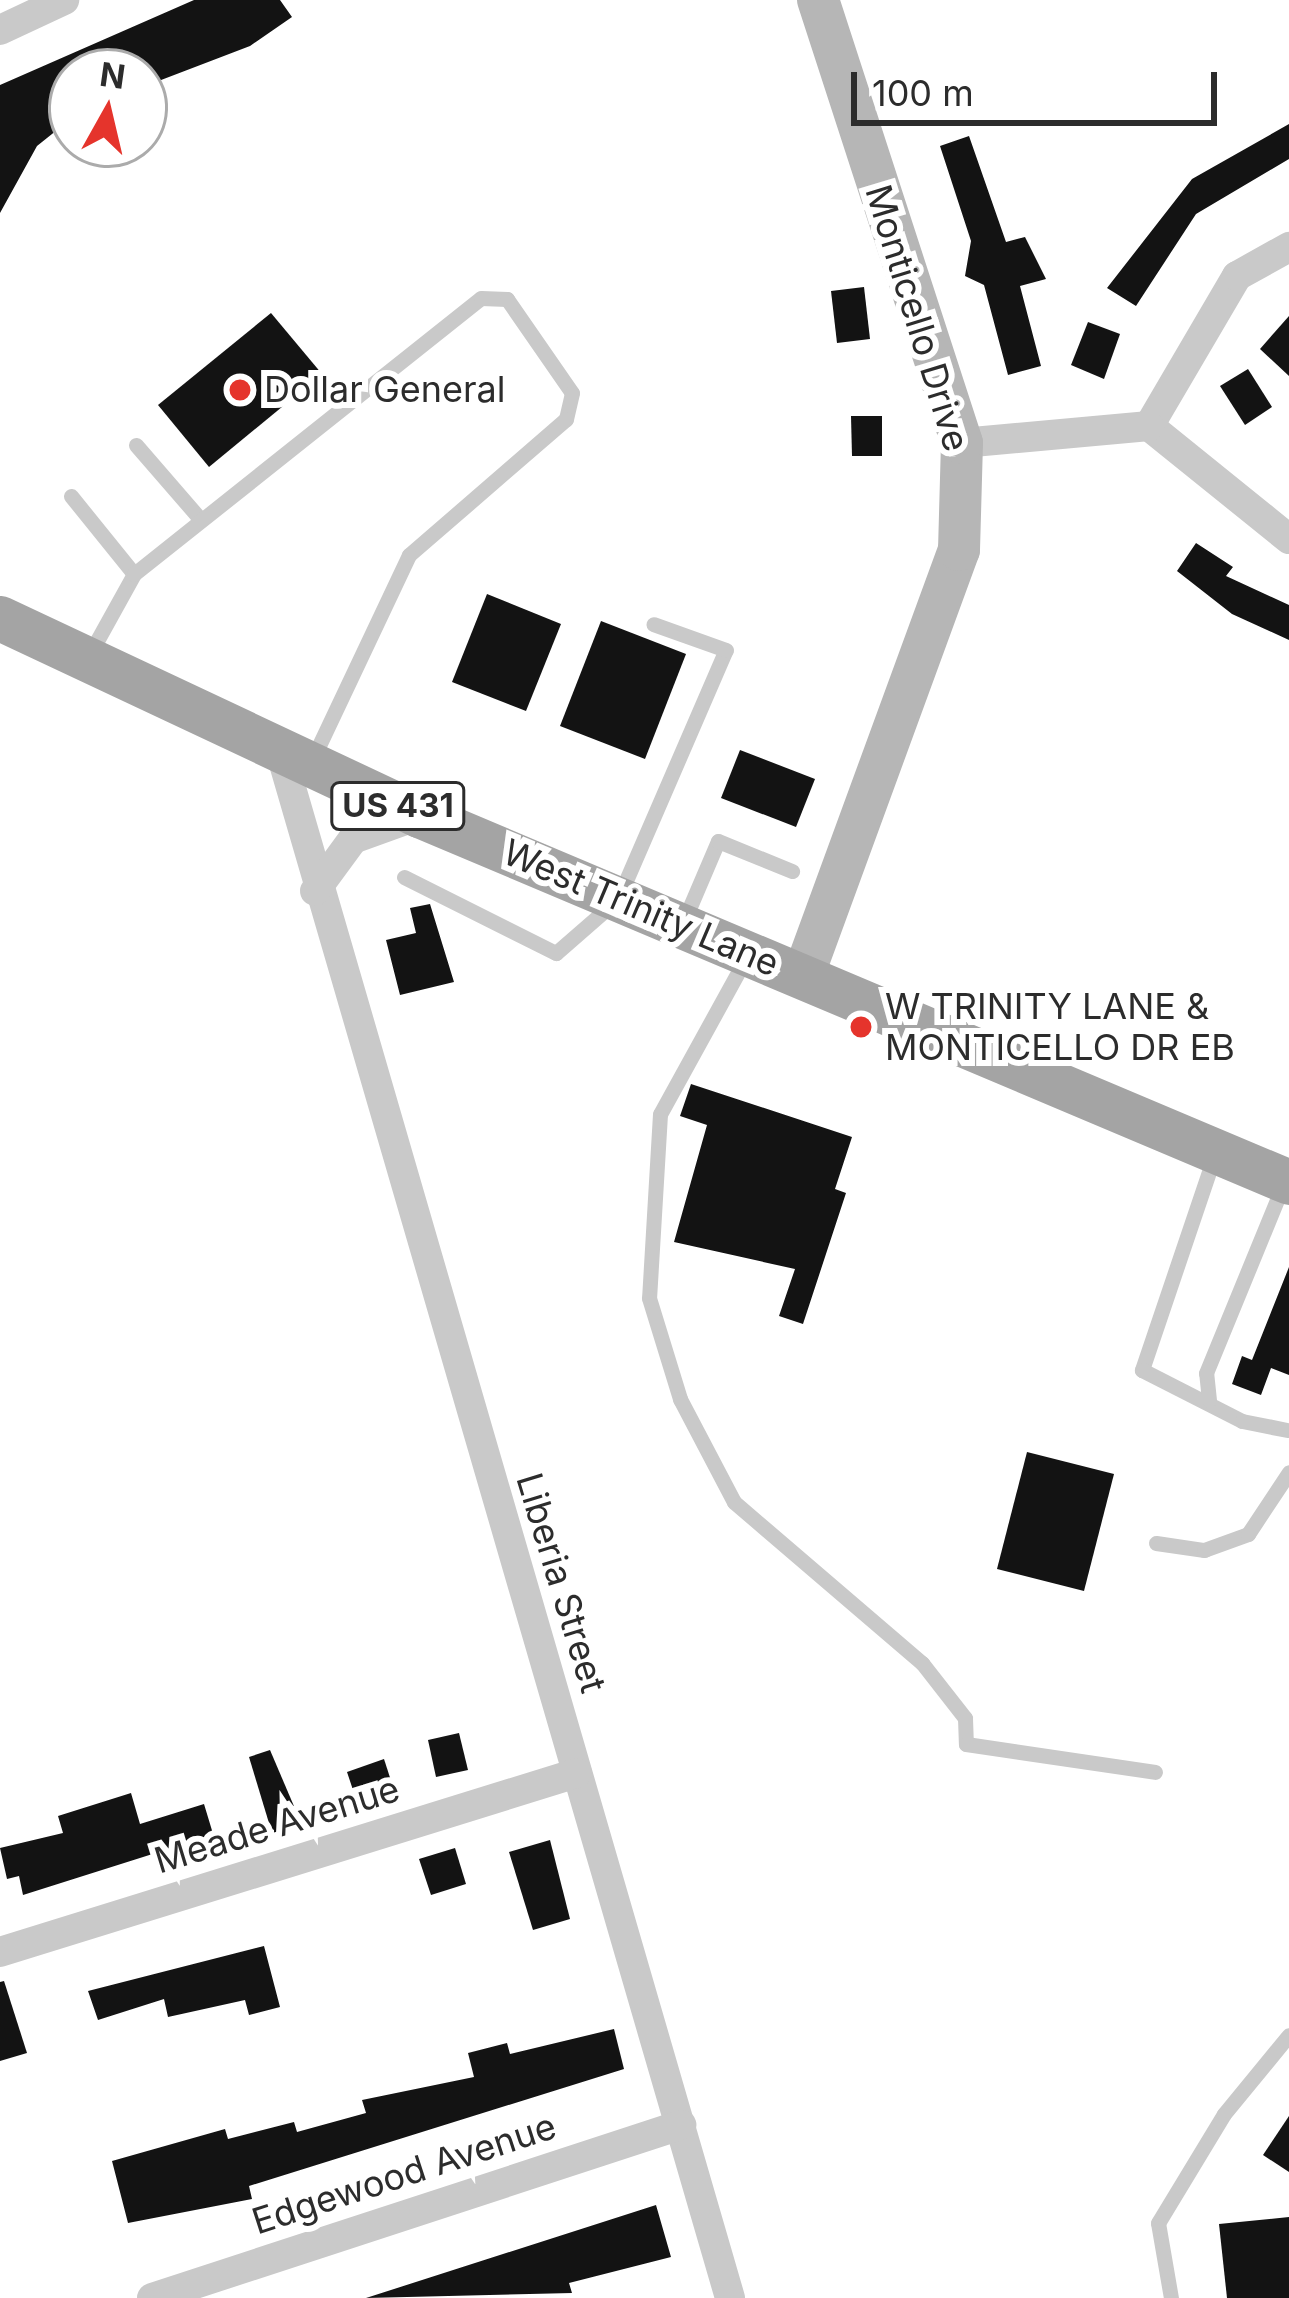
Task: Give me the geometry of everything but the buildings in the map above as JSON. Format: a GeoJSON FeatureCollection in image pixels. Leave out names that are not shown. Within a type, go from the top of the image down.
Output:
{"type":"FeatureCollection","features":[{"type":"Feature","properties":{"kind":"main road","name":"West Trinity Lane"},"geometry":{"type":"LineString","coordinates":[[0,619],[419,815],[1287,1181]]}},
{"type":"Feature","properties":{"kind":"street"},"geometry":{"type":"LineString","coordinates":[[0,29],[64,0]]}},
{"type":"Feature","properties":{"kind":"street","name":"Monticello Drive"},"geometry":{"type":"LineString","coordinates":[[803,976],[959,550],[962,443],[818,0]]}},
{"type":"Feature","properties":{"kind":"street"},"geometry":{"type":"LineString","coordinates":[[1149,426],[1237,276],[1289,248]]}},
{"type":"Feature","properties":{"kind":"street"},"geometry":{"type":"LineString","coordinates":[[962,443],[1149,426],[1289,539]]}},
{"type":"Feature","properties":{"kind":"street","name":"Liberia Street"},"geometry":{"type":"LineString","coordinates":[[295,756],[314,891],[730,2298]]}},
{"type":"Feature","properties":{"kind":"street"},"geometry":{"type":"LineString","coordinates":[[314,891],[352,839],[419,815]]}},
{"type":"Feature","properties":{"kind":"street","name":"Meade Avenue"},"geometry":{"type":"LineString","coordinates":[[0,1952],[578,1774]]}},
{"type":"Feature","properties":{"kind":"street","name":"Edgewood Avenue"},"geometry":{"type":"LineString","coordinates":[[152,2298],[681,2125]]}},
{"type":"Feature","properties":{"kind":"lane"},"geometry":{"type":"LineString","coordinates":[[87,660],[134,574],[482,298],[507,299],[572,393],[566,419],[409,555],[295,756]]}},
{"type":"Feature","properties":{"kind":"lane"},"geometry":{"type":"LineString","coordinates":[[136,446],[201,520]]}},
{"type":"Feature","properties":{"kind":"lane"},"geometry":{"type":"LineString","coordinates":[[71,496],[134,574]]}},
{"type":"Feature","properties":{"kind":"lane"},"geometry":{"type":"LineString","coordinates":[[404,877],[556,953],[618,899],[726,650],[653,624]]}},
{"type":"Feature","properties":{"kind":"lane"},"geometry":{"type":"LineString","coordinates":[[682,926],[718,841],[792,871]]}},
{"type":"Feature","properties":{"kind":"lane"},"geometry":{"type":"LineString","coordinates":[[748,953],[660,1114],[649,1298],[680,1399],[734,1502],[922,1663],[964,1718],[966,1744],[1154,1772]]}},
{"type":"Feature","properties":{"kind":"lane"},"geometry":{"type":"LineString","coordinates":[[1216,1150],[1142,1354],[1149,1380],[1209,1400],[1243,1421],[1288,1432]]}},
{"type":"Feature","properties":{"kind":"lane"},"geometry":{"type":"LineString","coordinates":[[1209,1400],[1206,1373],[1287,1181]]}},
{"type":"Feature","properties":{"kind":"lane"},"geometry":{"type":"LineString","coordinates":[[1156,1543],[1204,1550],[1248,1534],[1289,1472]]}},
{"type":"Feature","properties":{"kind":"lane"},"geometry":{"type":"LineString","coordinates":[[1171,2298],[1158,2223],[1224,2114],[1289,2035]]}},
{"type":"Feature","properties":{"kind":"place","name":"Dollar General"},"geometry":{"type":"Point","coordinates":[240,390]}},
{"type":"Feature","properties":{"kind":"place","name":"W TRINITY LANE & MONTICELLO DR EB"},"geometry":{"type":"Point","coordinates":[861,1027]}}]}
